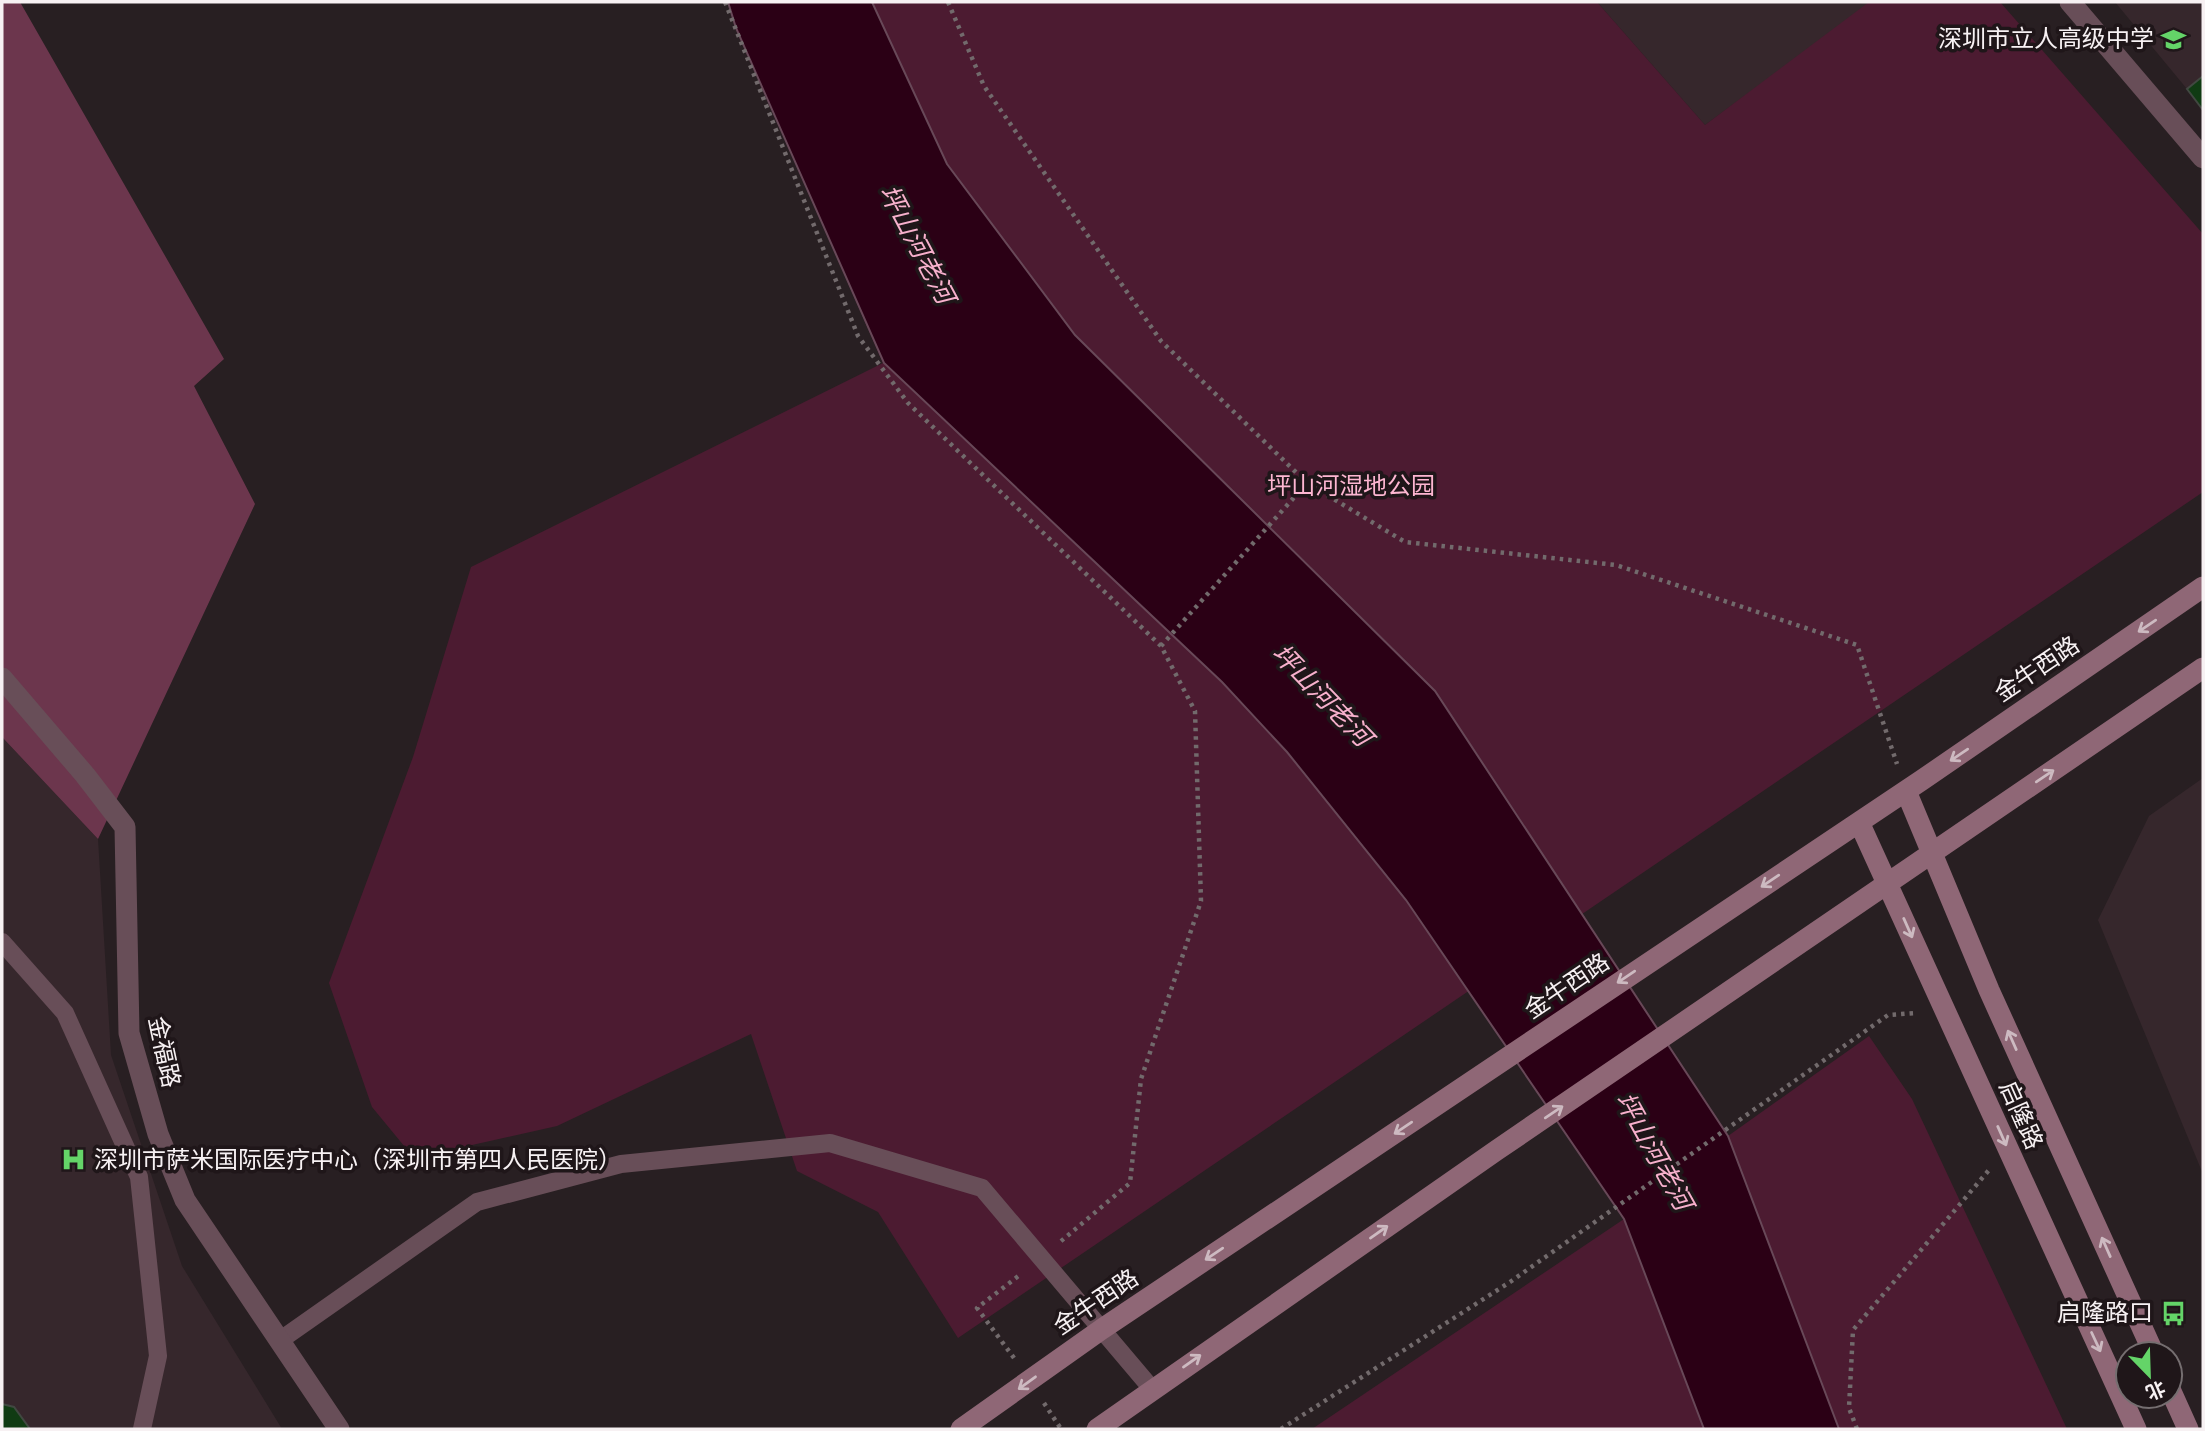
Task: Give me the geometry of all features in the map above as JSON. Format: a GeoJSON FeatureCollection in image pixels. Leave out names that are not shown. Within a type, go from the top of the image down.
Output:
{"type":"FeatureCollection","features":[{"type":"Feature","properties":{"kind":"main road","name":"金牛西路"},"geometry":{"type":"LineString","coordinates":[[961,1429],[1102,1329],[1906,791],[2203,587]]}},
{"type":"Feature","properties":{"kind":"main road"},"geometry":{"type":"LineString","coordinates":[[1097,1429],[1497,1150],[2203,668]]}},
{"type":"Feature","properties":{"kind":"main road","name":"启隆路"},"geometry":{"type":"LineString","coordinates":[[1906,791],[1990,990],[2148,1340]]}},
{"type":"Feature","properties":{"kind":"main road","name":"启隆路"},"geometry":{"type":"LineString","coordinates":[[1859,822],[2136,1429]]}},
{"type":"Feature","properties":{"kind":"main road"},"geometry":{"type":"LineString","coordinates":[[2179,1410],[2188,1429]]}},
{"type":"Feature","properties":{"kind":"street"},"geometry":{"type":"LineString","coordinates":[[2070,2],[2203,158]]}},
{"type":"Feature","properties":{"kind":"street","name":"金福路"},"geometry":{"type":"LineString","coordinates":[[2,678],[85,775],[125,827],[129,1033],[158,1134],[185,1200],[339,1429]]}},
{"type":"Feature","properties":{"kind":"lane"},"geometry":{"type":"LineString","coordinates":[[2,942],[65,1013],[139,1177],[158,1356],[142,1429]]}},
{"type":"Feature","properties":{"kind":"lane"},"geometry":{"type":"LineString","coordinates":[[279,1341],[477,1202],[621,1164],[830,1143],[982,1188],[1152,1389]]}},
{"type":"Feature","properties":{"kind":"path"},"geometry":{"type":"LineString","coordinates":[[725,2],[858,336],[908,403],[1161,646],[1195,711],[1201,901],[1141,1079],[1130,1183]]}},
{"type":"Feature","properties":{"kind":"path"},"geometry":{"type":"LineString","coordinates":[[948,2],[984,86],[1161,341],[1307,483],[1405,542],[1616,565],[1857,645],[1906,791]]}},
{"type":"Feature","properties":{"kind":"path"},"geometry":{"type":"LineString","coordinates":[[1161,646],[1307,483]]}},
{"type":"Feature","properties":{"kind":"path"},"geometry":{"type":"LineString","coordinates":[[1281,1429],[1510,1282],[1888,1015],[1945,1010]]}},
{"type":"Feature","properties":{"kind":"path"},"geometry":{"type":"LineString","coordinates":[[1857,1429],[1849,1408],[1853,1330],[2008,1148]]}},
{"type":"Feature","properties":{"kind":"shaded area"},"geometry":{"type":"Polygon","coordinates":[[[2,2],[20,2],[224,359],[194,386],[255,504],[98,839],[2,737],[2,2]]]}},
{"type":"Feature","properties":{"kind":"shaded area"},"geometry":{"type":"Polygon","coordinates":[[[1597,2],[1873,2],[1705,125],[1597,2]]]}},
{"type":"Feature","properties":{"kind":"shaded area","name":"深圳市立人高级中学"},"geometry":{"type":"Polygon","coordinates":[[[2115,2],[2203,2],[2203,76],[2187,89],[2115,2]]]}},
{"type":"Feature","properties":{"kind":"shaded area","name":"深圳市萨米国际医疗中心（深圳市第四人民医院）"},"geometry":{"type":"Polygon","coordinates":[[[2,737],[98,839],[111,1055],[182,1266],[282,1429],[2,1429],[2,737]]]}},
{"type":"Feature","properties":{"kind":"shaded area"},"geometry":{"type":"Polygon","coordinates":[[[2203,778],[2203,1174],[2098,920],[2149,816],[2203,778]]]}},
{"type":"Feature","properties":{"kind":"green space","name":"坪山河湿地公园"},"geometry":{"type":"Polygon","coordinates":[[[728,2],[1597,2],[1705,125],[1869,2],[2000,2],[2203,234],[2203,492],[958,1338],[878,1212],[797,1171],[751,1034],[557,1126],[414,1158],[372,1107],[329,983],[413,757],[471,567],[883,363],[736,28],[728,2]]]}},
{"type":"Feature","properties":{"kind":"green space"},"geometry":{"type":"Polygon","coordinates":[[[1869,1036],[1912,1099],[2067,1429],[1839,1429],[1728,1136],[1869,1036]]]}},
{"type":"Feature","properties":{"kind":"green space"},"geometry":{"type":"Polygon","coordinates":[[[1624,1219],[1704,1429],[1312,1429],[1624,1219]]]}},
{"type":"Feature","properties":{"kind":"water","name":"坪山河老河"},"geometry":{"type":"Polygon","coordinates":[[[728,2],[872,2],[947,164],[1075,335],[1435,691],[1728,1136],[1839,1429],[1704,1429],[1624,1219],[1406,900],[1287,752],[1222,682],[884,363],[736,28],[728,2]]]}},
{"type":"Feature","properties":{"kind":"building"},"geometry":{"type":"Polygon","coordinates":[[[2203,76],[2203,110],[2187,89],[2203,76]]]}},
{"type":"Feature","properties":{"kind":"building"},"geometry":{"type":"Polygon","coordinates":[[[2,1404],[14,1407],[30,1429],[2,1429],[2,1404]]]}},
{"type":"Feature","properties":{"kind":"place","name":"深圳市立人高级中学"},"geometry":{"type":"Point","coordinates":[2174,39]}},
{"type":"Feature","properties":{"kind":"place","name":"深圳市萨米国际医疗中心（深圳市第四人民医院）"},"geometry":{"type":"Point","coordinates":[74,1160]}},
{"type":"Feature","properties":{"kind":"place","name":"启隆路口"},"geometry":{"type":"Point","coordinates":[2173,1313]}}]}
